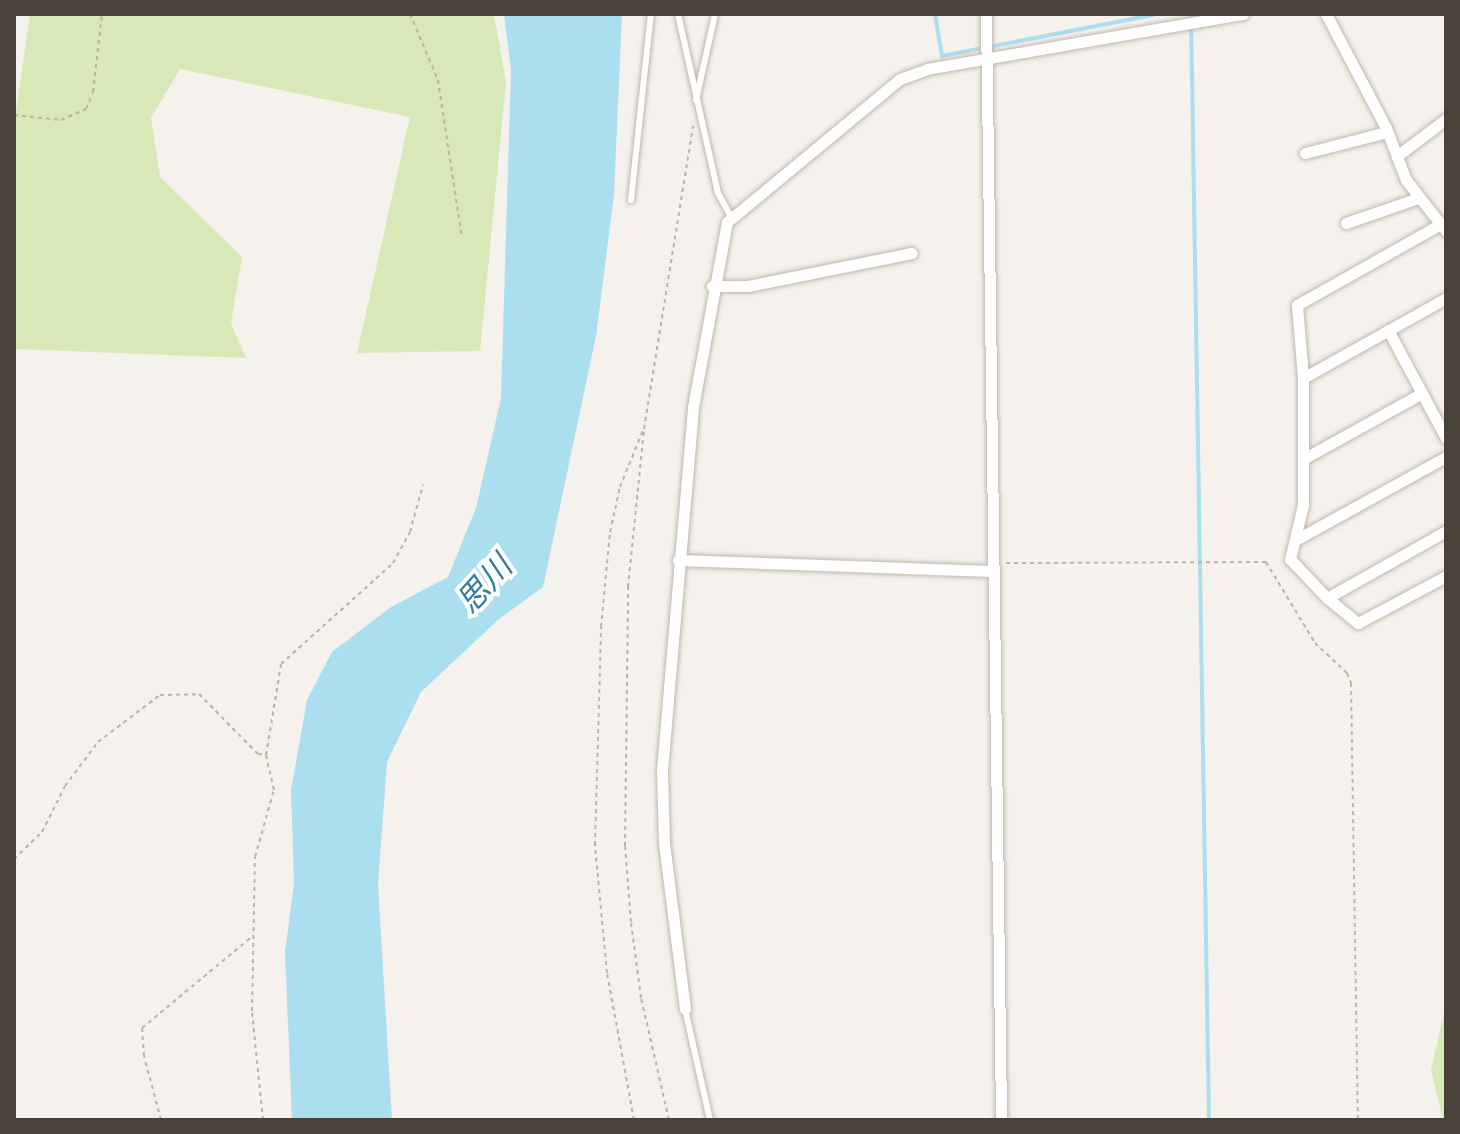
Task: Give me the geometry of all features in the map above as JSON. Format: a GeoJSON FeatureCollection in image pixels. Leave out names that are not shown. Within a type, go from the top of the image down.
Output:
{"type":"FeatureCollection","features":[{"type":"Feature","properties":{"kind":"street"},"geometry":{"type":"LineString","coordinates":[[986,14],[1001,1120]]}},
{"type":"Feature","properties":{"kind":"street"},"geometry":{"type":"LineString","coordinates":[[685,1009],[664,843],[662,770],[678,560],[712,286],[731,216],[900,79],[986,60],[1243,14]]}},
{"type":"Feature","properties":{"kind":"street"},"geometry":{"type":"LineString","coordinates":[[1326,14],[1418,198],[1442,228],[1297,305],[1303,378],[1303,459],[1299,538],[1290,559],[1327,598],[1358,623],[1446,576]]}},
{"type":"Feature","properties":{"kind":"street"},"geometry":{"type":"LineString","coordinates":[[1397,156],[1446,119]]}},
{"type":"Feature","properties":{"kind":"street"},"geometry":{"type":"LineString","coordinates":[[1305,153],[1387,132]]}},
{"type":"Feature","properties":{"kind":"street"},"geometry":{"type":"LineString","coordinates":[[1346,223],[1418,198]]}},
{"type":"Feature","properties":{"kind":"street"},"geometry":{"type":"LineString","coordinates":[[712,286],[748,286],[912,253]]}},
{"type":"Feature","properties":{"kind":"street"},"geometry":{"type":"LineString","coordinates":[[1303,378],[1446,298]]}},
{"type":"Feature","properties":{"kind":"street"},"geometry":{"type":"LineString","coordinates":[[1388,330],[1446,438]]}},
{"type":"Feature","properties":{"kind":"street"},"geometry":{"type":"LineString","coordinates":[[1303,459],[1422,393]]}},
{"type":"Feature","properties":{"kind":"street"},"geometry":{"type":"LineString","coordinates":[[1299,538],[1446,457]]}},
{"type":"Feature","properties":{"kind":"street"},"geometry":{"type":"LineString","coordinates":[[1327,598],[1446,531]]}},
{"type":"Feature","properties":{"kind":"street"},"geometry":{"type":"LineString","coordinates":[[678,560],[993,567]]}},
{"type":"Feature","properties":{"kind":"lane"},"geometry":{"type":"LineString","coordinates":[[631,200],[651,14]]}},
{"type":"Feature","properties":{"kind":"lane"},"geometry":{"type":"LineString","coordinates":[[678,14],[718,193],[731,216]]}},
{"type":"Feature","properties":{"kind":"lane"},"geometry":{"type":"LineString","coordinates":[[696,100],[715,14]]}},
{"type":"Feature","properties":{"kind":"lane"},"geometry":{"type":"LineString","coordinates":[[685,1009],[710,1120]]}},
{"type":"Feature","properties":{"kind":"path"},"geometry":{"type":"LineString","coordinates":[[14,115],[61,120],[86,109],[93,92],[102,14]]}},
{"type":"Feature","properties":{"kind":"path"},"geometry":{"type":"LineString","coordinates":[[410,14],[438,80],[462,238]]}},
{"type":"Feature","properties":{"kind":"path"},"geometry":{"type":"LineString","coordinates":[[14,31],[14,55]]}},
{"type":"Feature","properties":{"kind":"path"},"geometry":{"type":"LineString","coordinates":[[669,1120],[641,998],[625,846],[628,587],[644,429],[693,124]]}},
{"type":"Feature","properties":{"kind":"path"},"geometry":{"type":"LineString","coordinates":[[634,1120],[607,973],[595,845],[601,627],[610,532],[620,487],[644,429]]}},
{"type":"Feature","properties":{"kind":"path"},"geometry":{"type":"LineString","coordinates":[[263,1120],[252,1011],[255,857],[274,790],[266,755],[281,664],[393,563],[410,532],[423,485]]}},
{"type":"Feature","properties":{"kind":"path"},"geometry":{"type":"LineString","coordinates":[[993,567],[1266,562],[1315,643],[1347,673],[1351,683],[1358,1120]]}},
{"type":"Feature","properties":{"kind":"path"},"geometry":{"type":"LineString","coordinates":[[14,859],[42,832],[65,786],[98,742],[160,695],[199,694],[258,754],[266,755]]}},
{"type":"Feature","properties":{"kind":"path"},"geometry":{"type":"LineString","coordinates":[[161,1120],[144,1056],[142,1028],[254,935]]}},
{"type":"Feature","properties":{"kind":"green space"},"geometry":{"type":"Polygon","coordinates":[[[30,14],[494,14],[506,82],[480,351],[357,353],[410,117],[180,69],[151,118],[160,177],[242,257],[231,323],[246,358],[14,349],[14,125],[30,14]]]}},
{"type":"Feature","properties":{"kind":"green space"},"geometry":{"type":"Polygon","coordinates":[[[1446,1004],[1446,1120],[1443,1120],[1431,1070],[1446,1004]]]}},
{"type":"Feature","properties":{"kind":"water","name":"思川"},"geometry":{"type":"Polygon","coordinates":[[[504,14],[622,14],[614,195],[596,336],[543,587],[499,619],[421,692],[387,762],[378,884],[392,1120],[292,1120],[285,952],[294,883],[291,790],[307,700],[332,652],[391,607],[448,577],[476,508],[501,398],[511,70],[504,14]]]}},
{"type":"Feature","properties":{"kind":"waterway"},"geometry":{"type":"LineString","coordinates":[[935,14],[942,56],[1159,14]]}},
{"type":"Feature","properties":{"kind":"waterway"},"geometry":{"type":"LineString","coordinates":[[1191,14],[1209,1120]]}}]}
